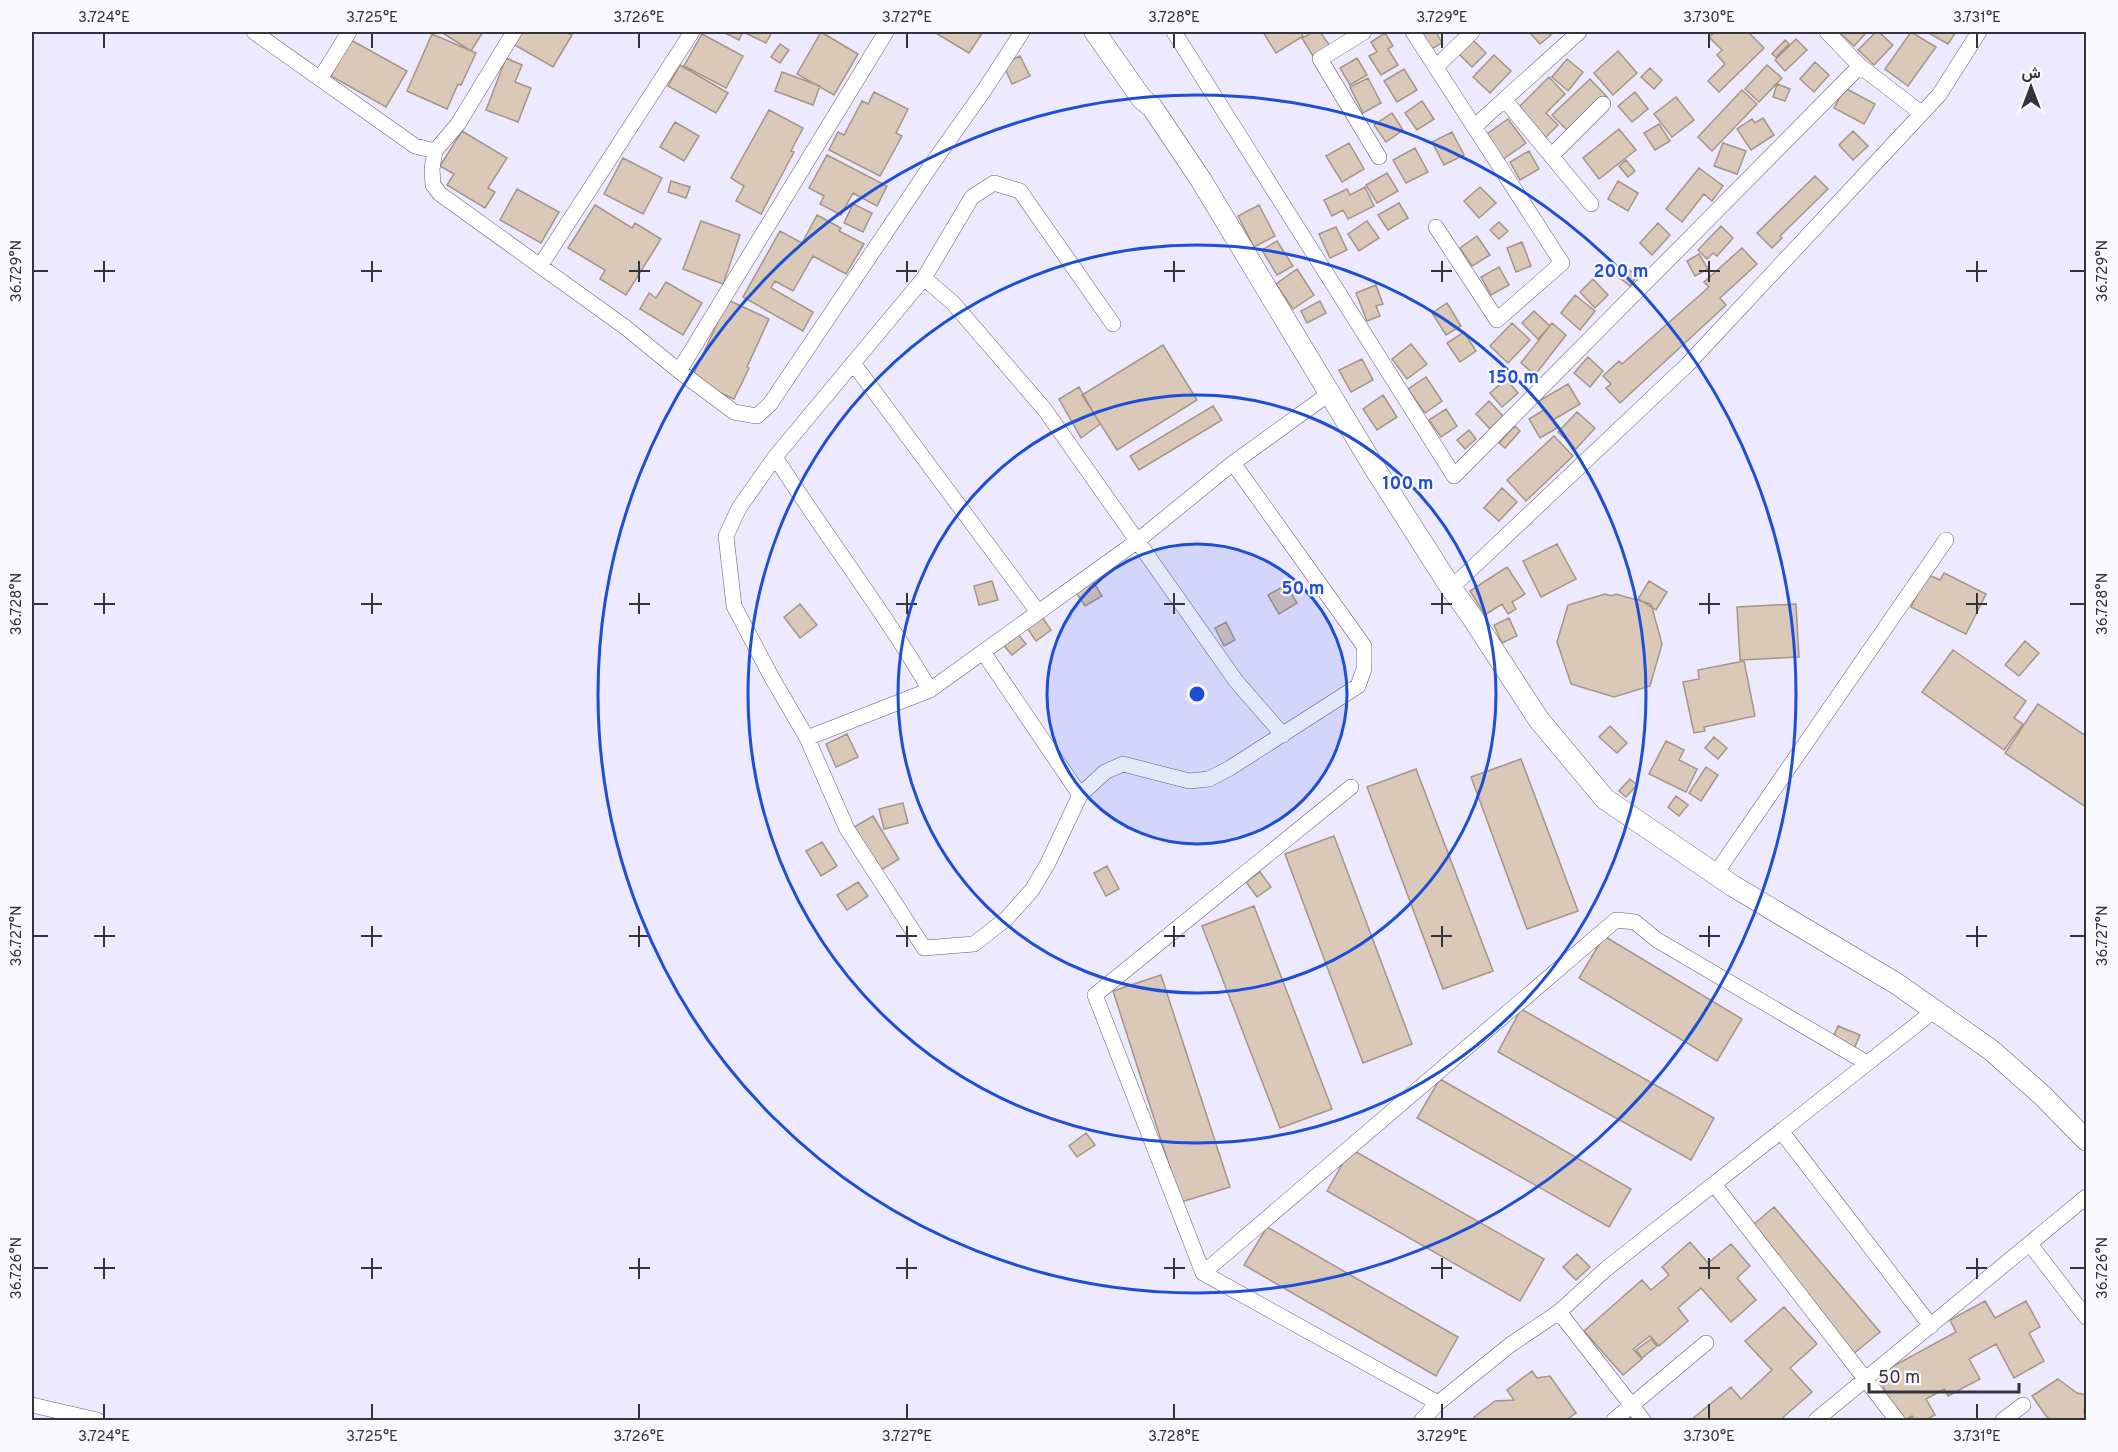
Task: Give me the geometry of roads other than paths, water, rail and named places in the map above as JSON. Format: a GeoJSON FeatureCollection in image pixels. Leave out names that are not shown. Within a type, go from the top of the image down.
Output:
{"type":"FeatureCollection","features":[{"type":"Feature","properties":{"kind":"main road"},"geometry":{"type":"LineString","coordinates":[[1095,32],[1142,99],[1152,106],[1201,180],[1452,588],[1539,720],[1605,799],[1733,886],[1898,984],[1935,1010],[1991,1050],[2043,1096],[2086,1140]]}},
{"type":"Feature","properties":{"kind":"street"},"geometry":{"type":"LineString","coordinates":[[254,32],[415,146],[435,151]]}},
{"type":"Feature","properties":{"kind":"street"},"geometry":{"type":"LineString","coordinates":[[320,79],[350,32]]}},
{"type":"Feature","properties":{"kind":"street"},"geometry":{"type":"LineString","coordinates":[[514,32],[458,124],[435,151],[432,169],[433,185],[440,194],[625,327],[734,412],[757,416],[770,404],[1022,32]]}},
{"type":"Feature","properties":{"kind":"street"},"geometry":{"type":"LineString","coordinates":[[540,266],[692,32]]}},
{"type":"Feature","properties":{"kind":"street"},"geometry":{"type":"LineString","coordinates":[[679,371],[886,32]]}},
{"type":"Feature","properties":{"kind":"street"},"geometry":{"type":"LineString","coordinates":[[1174,32],[1454,476],[1860,66]]}},
{"type":"Feature","properties":{"kind":"street"},"geometry":{"type":"LineString","coordinates":[[1364,32],[1320,59],[1379,157]]}},
{"type":"Feature","properties":{"kind":"street"},"geometry":{"type":"LineString","coordinates":[[1413,32],[1562,263],[1497,320],[1436,226]]}},
{"type":"Feature","properties":{"kind":"street"},"geometry":{"type":"LineString","coordinates":[[1436,67],[1472,32]]}},
{"type":"Feature","properties":{"kind":"street"},"geometry":{"type":"LineString","coordinates":[[1474,127],[1579,32]]}},
{"type":"Feature","properties":{"kind":"street"},"geometry":{"type":"LineString","coordinates":[[1827,32],[1860,66],[1921,113]]}},
{"type":"Feature","properties":{"kind":"street"},"geometry":{"type":"LineString","coordinates":[[1452,588],[1687,365],[1939,95],[1979,32]]}},
{"type":"Feature","properties":{"kind":"street"},"geometry":{"type":"LineString","coordinates":[[1505,100],[1591,204]]}},
{"type":"Feature","properties":{"kind":"street"},"geometry":{"type":"LineString","coordinates":[[1551,156],[1603,104]]}},
{"type":"Feature","properties":{"kind":"street"},"geometry":{"type":"LineString","coordinates":[[1113,324],[1020,191],[994,183],[972,197],[924,278],[775,458],[739,508],[726,536],[734,606],[807,738],[847,829],[924,948],[974,944],[1006,919],[1032,890],[1048,863],[1080,795],[1105,772],[1123,764],[1189,781],[1209,778],[1284,735],[1358,686],[1364,669],[1364,646],[1233,463]]}},
{"type":"Feature","properties":{"kind":"street"},"geometry":{"type":"LineString","coordinates":[[924,278],[953,303],[1045,410],[1236,681],[1284,735]]}},
{"type":"Feature","properties":{"kind":"street"},"geometry":{"type":"LineString","coordinates":[[853,363],[1038,612]]}},
{"type":"Feature","properties":{"kind":"street"},"geometry":{"type":"LineString","coordinates":[[807,738],[930,690],[1136,542],[1233,463],[1330,393]]}},
{"type":"Feature","properties":{"kind":"street"},"geometry":{"type":"LineString","coordinates":[[775,458],[904,645],[930,690]]}},
{"type":"Feature","properties":{"kind":"street"},"geometry":{"type":"LineString","coordinates":[[1716,873],[1946,540]]}},
{"type":"Feature","properties":{"kind":"street"},"geometry":{"type":"LineString","coordinates":[[982,652],[1080,795]]}},
{"type":"Feature","properties":{"kind":"street"},"geometry":{"type":"LineString","coordinates":[[1351,788],[1095,994],[1203,1273],[1438,1403]]}},
{"type":"Feature","properties":{"kind":"street"},"geometry":{"type":"LineString","coordinates":[[1203,1273],[1616,920],[1635,922],[1658,940],[1868,1063]]}},
{"type":"Feature","properties":{"kind":"street"},"geometry":{"type":"LineString","coordinates":[[1422,1420],[1438,1403],[1510,1346],[1559,1312],[1606,1269],[1935,1010]]}},
{"type":"Feature","properties":{"kind":"street"},"geometry":{"type":"LineString","coordinates":[[1781,1131],[1931,1326]]}},
{"type":"Feature","properties":{"kind":"street"},"geometry":{"type":"LineString","coordinates":[[1714,1184],[1897,1420]]}},
{"type":"Feature","properties":{"kind":"street"},"geometry":{"type":"LineString","coordinates":[[1816,1420],[2086,1197]]}},
{"type":"Feature","properties":{"kind":"street"},"geometry":{"type":"LineString","coordinates":[[2030,1244],[2086,1317]]}},
{"type":"Feature","properties":{"kind":"street"},"geometry":{"type":"LineString","coordinates":[[1559,1312],[1643,1420]]}},
{"type":"Feature","properties":{"kind":"street"},"geometry":{"type":"LineString","coordinates":[[1614,1420],[1706,1343]]}},
{"type":"Feature","properties":{"kind":"street"},"geometry":{"type":"LineString","coordinates":[[32,1404],[96,1420]]}},
{"type":"Feature","properties":{"kind":"street"},"geometry":{"type":"LineString","coordinates":[[2003,1420],[2023,1405]]}}]}
